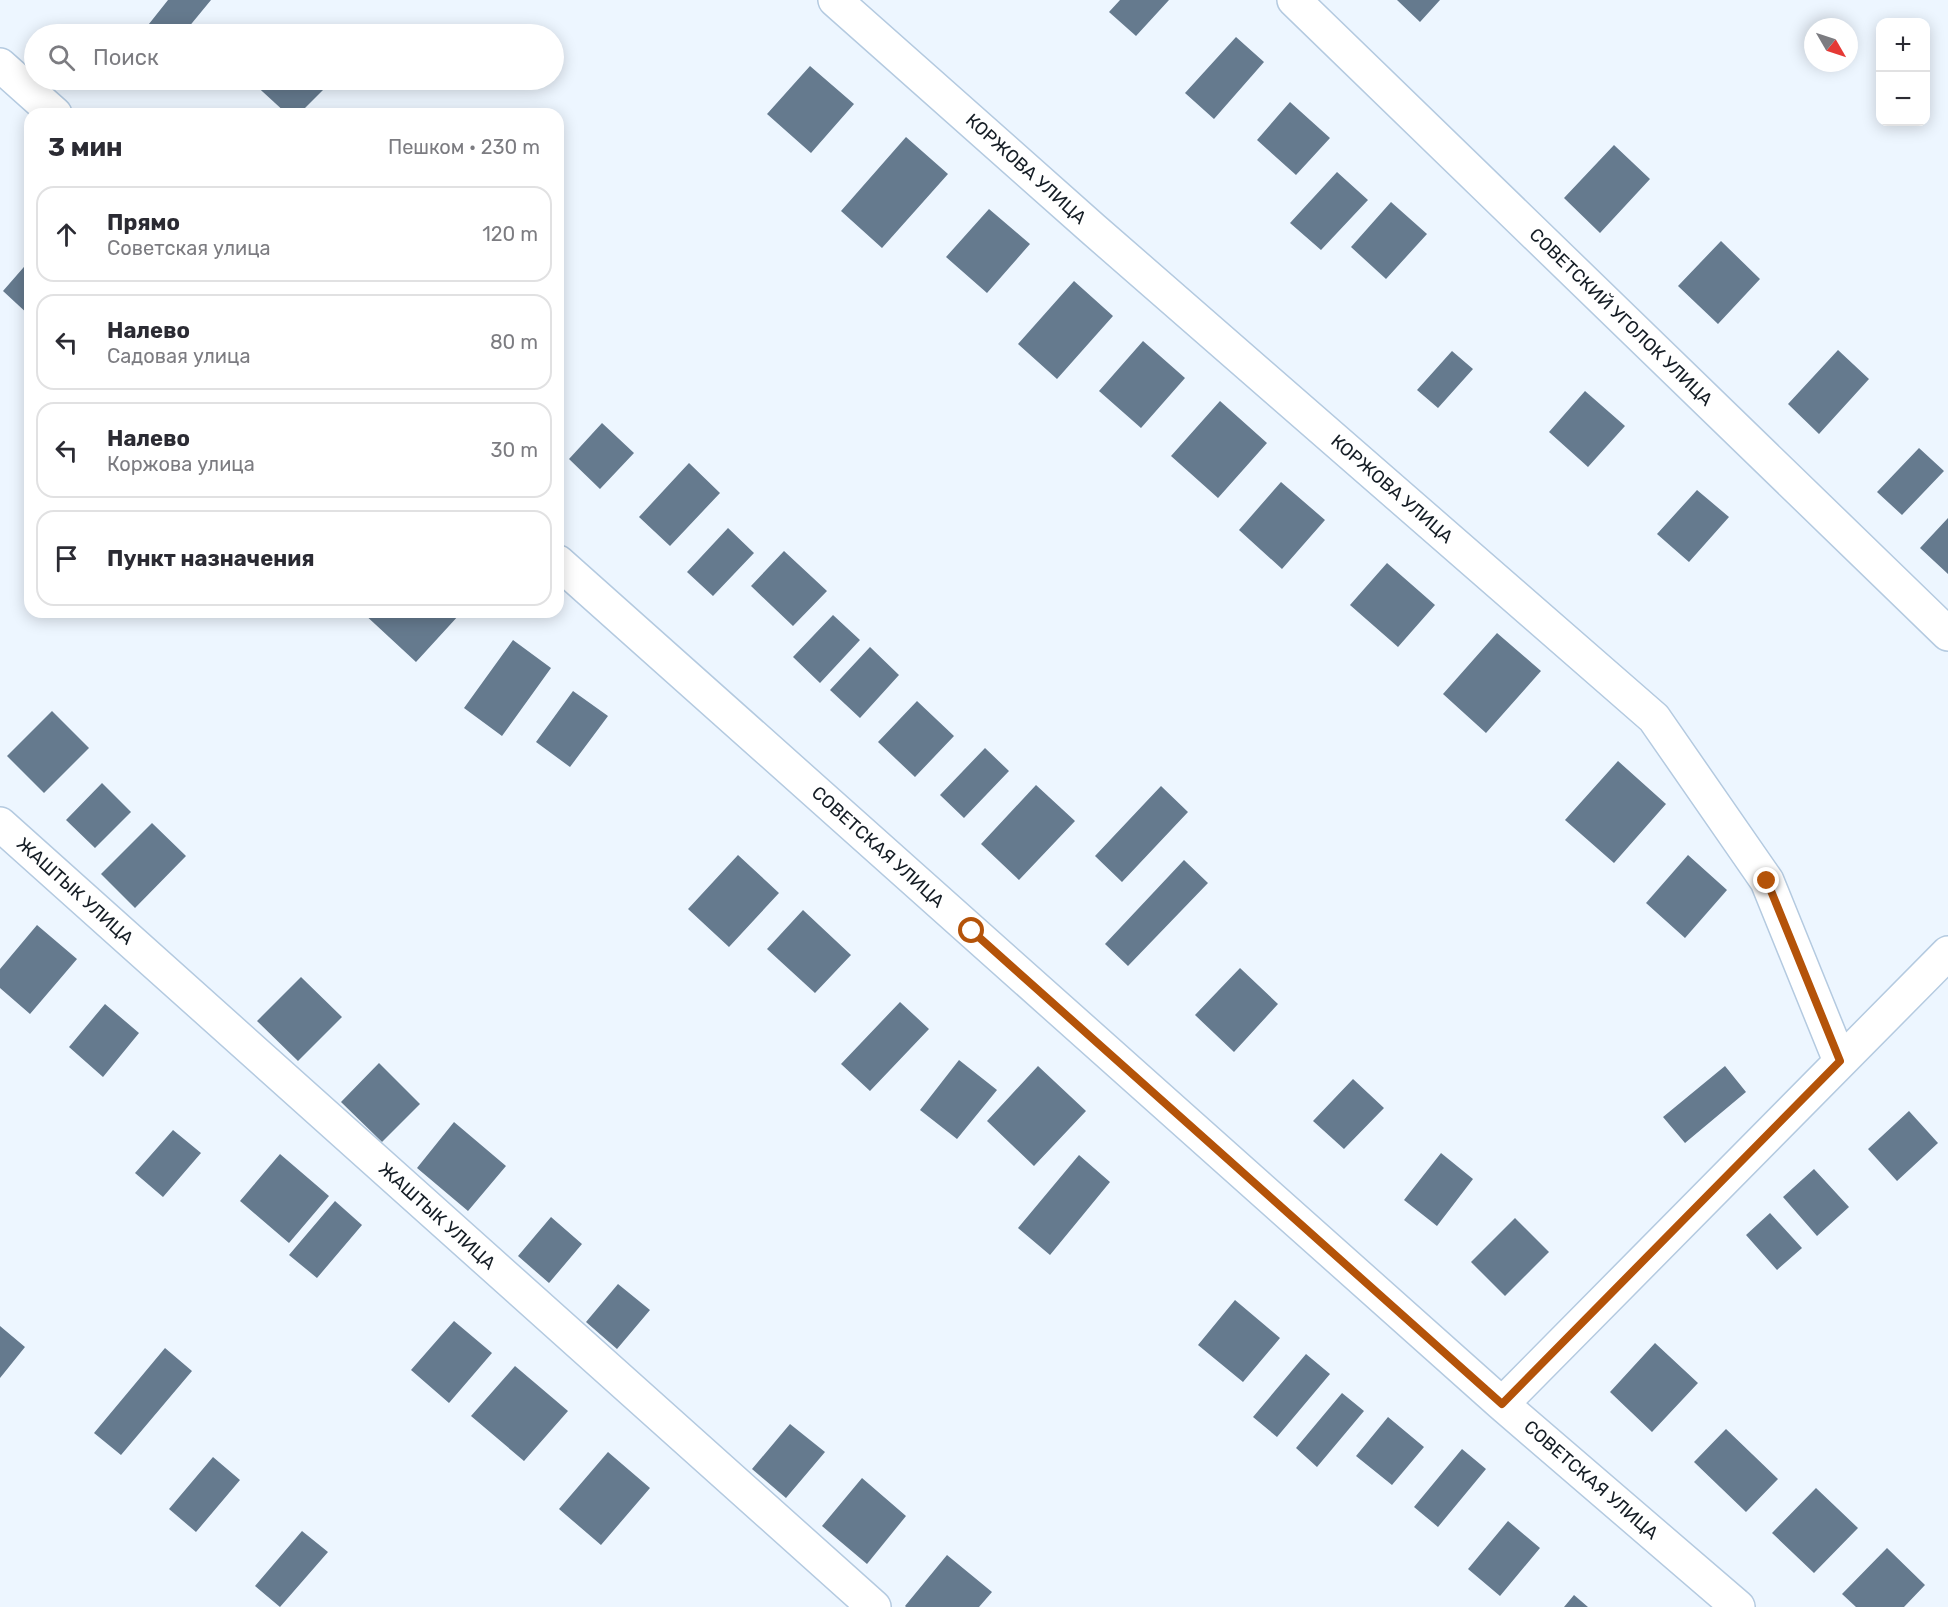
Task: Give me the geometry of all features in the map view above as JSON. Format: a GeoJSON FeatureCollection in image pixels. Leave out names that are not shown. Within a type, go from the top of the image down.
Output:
{"type":"FeatureCollection","features":[{"type":"Feature","properties":{"kind":"street","name":"КОРЖОВА УЛИЦА"},"geometry":{"type":"LineString","coordinates":[[835,0],[1102,237],[1654,718],[1767,881],[1840,1061]]}},
{"type":"Feature","properties":{"kind":"street","name":"СОВЕТСКИЙ УГОЛОК УЛИЦА"},"geometry":{"type":"LineString","coordinates":[[1294,0],[1948,634]]}},
{"type":"Feature","properties":{"kind":"street"},"geometry":{"type":"LineString","coordinates":[[0,65],[24,86]]}},
{"type":"Feature","properties":{"kind":"street"},"geometry":{"type":"LineString","coordinates":[[28,90],[48,108]]}},
{"type":"Feature","properties":{"kind":"street","name":"СОВЕТСКАЯ УЛИЦА"},"geometry":{"type":"LineString","coordinates":[[564,567],[1502,1404],[1737,1607]]}},
{"type":"Feature","properties":{"kind":"street","name":"ЖАШТЫК УЛИЦА"},"geometry":{"type":"LineString","coordinates":[[0,824],[874,1607]]}},
{"type":"Feature","properties":{"kind":"street"},"geometry":{"type":"LineString","coordinates":[[1502,1404],[1948,953]]}},
{"type":"Feature","properties":{"kind":"building"},"geometry":{"type":"Polygon","coordinates":[[[168,0],[211,0],[191,24],[149,24],[168,0]]]}},
{"type":"Feature","properties":{"kind":"building"},"geometry":{"type":"Polygon","coordinates":[[[1120,0],[1169,0],[1136,36],[1109,12],[1120,0]]]}},
{"type":"Feature","properties":{"kind":"building"},"geometry":{"type":"Polygon","coordinates":[[[1397,0],[1440,0],[1420,22],[1397,0]]]}},
{"type":"Feature","properties":{"kind":"building"},"geometry":{"type":"Polygon","coordinates":[[[1236,37],[1264,62],[1214,119],[1185,93],[1236,37]]]}},
{"type":"Feature","properties":{"kind":"building"},"geometry":{"type":"Polygon","coordinates":[[[810,66],[854,104],[811,153],[767,114],[810,66]]]}},
{"type":"Feature","properties":{"kind":"building"},"geometry":{"type":"Polygon","coordinates":[[[261,90],[323,90],[305,108],[280,108],[261,90]]]}},
{"type":"Feature","properties":{"kind":"building"},"geometry":{"type":"Polygon","coordinates":[[[1290,102],[1330,138],[1296,175],[1257,140],[1290,102]]]}},
{"type":"Feature","properties":{"kind":"building"},"geometry":{"type":"Polygon","coordinates":[[[906,137],[948,174],[882,248],[841,211],[906,137]]]}},
{"type":"Feature","properties":{"kind":"building"},"geometry":{"type":"Polygon","coordinates":[[[1614,145],[1650,179],[1600,233],[1564,198],[1614,145]]]}},
{"type":"Feature","properties":{"kind":"building"},"geometry":{"type":"Polygon","coordinates":[[[1337,172],[1368,200],[1321,250],[1290,223],[1337,172]]]}},
{"type":"Feature","properties":{"kind":"building"},"geometry":{"type":"Polygon","coordinates":[[[1391,202],[1427,234],[1386,279],[1351,247],[1391,202]]]}},
{"type":"Feature","properties":{"kind":"building"},"geometry":{"type":"Polygon","coordinates":[[[989,209],[1030,244],[987,293],[946,257],[989,209]]]}},
{"type":"Feature","properties":{"kind":"building"},"geometry":{"type":"Polygon","coordinates":[[[1721,241],[1760,279],[1718,324],[1678,286],[1721,241]]]}},
{"type":"Feature","properties":{"kind":"building"},"geometry":{"type":"Polygon","coordinates":[[[24,267],[24,310],[3,291],[24,267]]]}},
{"type":"Feature","properties":{"kind":"building"},"geometry":{"type":"Polygon","coordinates":[[[1074,281],[1113,316],[1057,379],[1018,344],[1074,281]]]}},
{"type":"Feature","properties":{"kind":"building"},"geometry":{"type":"Polygon","coordinates":[[[1143,341],[1185,378],[1141,428],[1099,391],[1143,341]]]}},
{"type":"Feature","properties":{"kind":"building"},"geometry":{"type":"Polygon","coordinates":[[[1838,350],[1869,379],[1819,434],[1788,404],[1838,350]]]}},
{"type":"Feature","properties":{"kind":"building"},"geometry":{"type":"Polygon","coordinates":[[[1452,351],[1473,369],[1438,408],[1417,390],[1452,351]]]}},
{"type":"Feature","properties":{"kind":"building"},"geometry":{"type":"Polygon","coordinates":[[[1585,391],[1625,426],[1588,467],[1549,432],[1585,391]]]}},
{"type":"Feature","properties":{"kind":"building"},"geometry":{"type":"Polygon","coordinates":[[[1220,401],[1267,443],[1218,498],[1171,456],[1220,401]]]}},
{"type":"Feature","properties":{"kind":"building"},"geometry":{"type":"Polygon","coordinates":[[[602,423],[634,453],[600,489],[569,459],[602,423]]]}},
{"type":"Feature","properties":{"kind":"building"},"geometry":{"type":"Polygon","coordinates":[[[1919,448],[1944,471],[1902,515],[1877,492],[1919,448]]]}},
{"type":"Feature","properties":{"kind":"building"},"geometry":{"type":"Polygon","coordinates":[[[689,463],[720,493],[670,546],[639,517],[689,463]]]}},
{"type":"Feature","properties":{"kind":"building"},"geometry":{"type":"Polygon","coordinates":[[[1281,482],[1325,520],[1282,569],[1239,530],[1281,482]]]}},
{"type":"Feature","properties":{"kind":"building"},"geometry":{"type":"Polygon","coordinates":[[[1697,490],[1729,517],[1689,562],[1657,534],[1697,490]]]}},
{"type":"Feature","properties":{"kind":"building"},"geometry":{"type":"Polygon","coordinates":[[[1948,518],[1948,574],[1920,548],[1948,518]]]}},
{"type":"Feature","properties":{"kind":"building"},"geometry":{"type":"Polygon","coordinates":[[[728,528],[754,553],[713,596],[687,572],[728,528]]]}},
{"type":"Feature","properties":{"kind":"building"},"geometry":{"type":"Polygon","coordinates":[[[784,551],[827,591],[793,626],[751,586],[784,551]]]}},
{"type":"Feature","properties":{"kind":"building"},"geometry":{"type":"Polygon","coordinates":[[[1387,563],[1435,605],[1398,647],[1350,605],[1387,563]]]}},
{"type":"Feature","properties":{"kind":"building"},"geometry":{"type":"Polygon","coordinates":[[[833,615],[860,640],[820,683],[793,657],[833,615]]]}},
{"type":"Feature","properties":{"kind":"building"},"geometry":{"type":"Polygon","coordinates":[[[368,618],[456,618],[416,662],[368,618]]]}},
{"type":"Feature","properties":{"kind":"building"},"geometry":{"type":"Polygon","coordinates":[[[1497,633],[1541,671],[1486,733],[1443,694],[1497,633]]]}},
{"type":"Feature","properties":{"kind":"building"},"geometry":{"type":"Polygon","coordinates":[[[513,640],[551,668],[502,736],[464,708],[513,640]]]}},
{"type":"Feature","properties":{"kind":"building"},"geometry":{"type":"Polygon","coordinates":[[[870,647],[899,675],[860,718],[830,690],[870,647]]]}},
{"type":"Feature","properties":{"kind":"building"},"geometry":{"type":"Polygon","coordinates":[[[573,691],[608,716],[570,767],[536,742],[573,691]]]}},
{"type":"Feature","properties":{"kind":"building"},"geometry":{"type":"Polygon","coordinates":[[[917,701],[954,736],[915,777],[878,742],[917,701]]]}},
{"type":"Feature","properties":{"kind":"building"},"geometry":{"type":"Polygon","coordinates":[[[52,711],[89,748],[44,793],[7,756],[52,711]]]}},
{"type":"Feature","properties":{"kind":"building"},"geometry":{"type":"Polygon","coordinates":[[[985,748],[1009,771],[964,818],[940,795],[985,748]]]}},
{"type":"Feature","properties":{"kind":"building"},"geometry":{"type":"Polygon","coordinates":[[[1618,761],[1666,804],[1614,863],[1565,820],[1618,761]]]}},
{"type":"Feature","properties":{"kind":"building"},"geometry":{"type":"Polygon","coordinates":[[[102,783],[131,812],[95,848],[66,820],[102,783]]]}},
{"type":"Feature","properties":{"kind":"building"},"geometry":{"type":"Polygon","coordinates":[[[1036,785],[1075,821],[1019,880],[981,844],[1036,785]]]}},
{"type":"Feature","properties":{"kind":"building"},"geometry":{"type":"Polygon","coordinates":[[[1161,786],[1188,812],[1122,882],[1095,856],[1161,786]]]}},
{"type":"Feature","properties":{"kind":"building"},"geometry":{"type":"Polygon","coordinates":[[[152,823],[186,856],[135,908],[101,874],[152,823]]]}},
{"type":"Feature","properties":{"kind":"building"},"geometry":{"type":"Polygon","coordinates":[[[738,855],[779,893],[729,947],[688,909],[738,855]]]}},
{"type":"Feature","properties":{"kind":"building"},"geometry":{"type":"Polygon","coordinates":[[[1688,855],[1727,890],[1685,938],[1646,903],[1688,855]]]}},
{"type":"Feature","properties":{"kind":"building"},"geometry":{"type":"Polygon","coordinates":[[[1184,860],[1208,883],[1128,966],[1105,944],[1184,860]]]}},
{"type":"Feature","properties":{"kind":"building"},"geometry":{"type":"Polygon","coordinates":[[[803,910],[851,955],[815,993],[767,949],[803,910]]]}},
{"type":"Feature","properties":{"kind":"building"},"geometry":{"type":"Polygon","coordinates":[[[37,925],[77,959],[30,1014],[0,988],[0,969],[37,925]]]}},
{"type":"Feature","properties":{"kind":"building"},"geometry":{"type":"Polygon","coordinates":[[[1240,968],[1278,1004],[1234,1052],[1195,1015],[1240,968]]]}},
{"type":"Feature","properties":{"kind":"building"},"geometry":{"type":"Polygon","coordinates":[[[301,977],[342,1017],[298,1061],[257,1021],[301,977]]]}},
{"type":"Feature","properties":{"kind":"building"},"geometry":{"type":"Polygon","coordinates":[[[900,1002],[929,1029],[870,1091],[841,1064],[900,1002]]]}},
{"type":"Feature","properties":{"kind":"building"},"geometry":{"type":"Polygon","coordinates":[[[105,1004],[139,1033],[103,1077],[69,1047],[105,1004]]]}},
{"type":"Feature","properties":{"kind":"building"},"geometry":{"type":"Polygon","coordinates":[[[959,1060],[997,1090],[957,1139],[920,1110],[959,1060]]]}},
{"type":"Feature","properties":{"kind":"building"},"geometry":{"type":"Polygon","coordinates":[[[379,1063],[420,1104],[382,1142],[341,1102],[379,1063]]]}},
{"type":"Feature","properties":{"kind":"building"},"geometry":{"type":"Polygon","coordinates":[[[1038,1066],[1086,1111],[1034,1166],[987,1121],[1038,1066]]]}},
{"type":"Feature","properties":{"kind":"building"},"geometry":{"type":"Polygon","coordinates":[[[1725,1066],[1746,1092],[1685,1143],[1663,1117],[1725,1066]]]}},
{"type":"Feature","properties":{"kind":"building"},"geometry":{"type":"Polygon","coordinates":[[[1353,1079],[1384,1108],[1344,1149],[1313,1121],[1353,1079]]]}},
{"type":"Feature","properties":{"kind":"building"},"geometry":{"type":"Polygon","coordinates":[[[1909,1111],[1938,1143],[1897,1181],[1868,1149],[1909,1111]]]}},
{"type":"Feature","properties":{"kind":"building"},"geometry":{"type":"Polygon","coordinates":[[[454,1122],[506,1166],[468,1211],[417,1168],[454,1122]]]}},
{"type":"Feature","properties":{"kind":"building"},"geometry":{"type":"Polygon","coordinates":[[[173,1130],[201,1153],[163,1197],[135,1173],[173,1130]]]}},
{"type":"Feature","properties":{"kind":"building"},"geometry":{"type":"Polygon","coordinates":[[[1441,1153],[1473,1179],[1437,1226],[1404,1200],[1441,1153]]]}},
{"type":"Feature","properties":{"kind":"building"},"geometry":{"type":"Polygon","coordinates":[[[280,1154],[329,1196],[289,1243],[240,1201],[280,1154]]]}},
{"type":"Feature","properties":{"kind":"building"},"geometry":{"type":"Polygon","coordinates":[[[1079,1155],[1110,1182],[1050,1255],[1018,1228],[1079,1155]]]}},
{"type":"Feature","properties":{"kind":"building"},"geometry":{"type":"Polygon","coordinates":[[[1814,1169],[1849,1207],[1817,1236],[1783,1197],[1814,1169]]]}},
{"type":"Feature","properties":{"kind":"building"},"geometry":{"type":"Polygon","coordinates":[[[335,1201],[362,1225],[317,1278],[289,1255],[335,1201]]]}},
{"type":"Feature","properties":{"kind":"building"},"geometry":{"type":"Polygon","coordinates":[[[1770,1213],[1802,1248],[1777,1270],[1746,1235],[1770,1213]]]}},
{"type":"Feature","properties":{"kind":"building"},"geometry":{"type":"Polygon","coordinates":[[[551,1217],[582,1244],[549,1283],[518,1256],[551,1217]]]}},
{"type":"Feature","properties":{"kind":"building"},"geometry":{"type":"Polygon","coordinates":[[[1515,1218],[1549,1252],[1505,1296],[1471,1262],[1515,1218]]]}},
{"type":"Feature","properties":{"kind":"building"},"geometry":{"type":"Polygon","coordinates":[[[618,1284],[650,1310],[617,1349],[586,1322],[618,1284]]]}},
{"type":"Feature","properties":{"kind":"building"},"geometry":{"type":"Polygon","coordinates":[[[1235,1300],[1280,1338],[1243,1382],[1198,1345],[1235,1300]]]}},
{"type":"Feature","properties":{"kind":"building"},"geometry":{"type":"Polygon","coordinates":[[[454,1321],[492,1353],[449,1403],[411,1370],[454,1321]]]}},
{"type":"Feature","properties":{"kind":"building"},"geometry":{"type":"Polygon","coordinates":[[[0,1326],[25,1347],[0,1378],[0,1326]]]}},
{"type":"Feature","properties":{"kind":"building"},"geometry":{"type":"Polygon","coordinates":[[[1655,1343],[1698,1383],[1652,1432],[1610,1392],[1655,1343]]]}},
{"type":"Feature","properties":{"kind":"building"},"geometry":{"type":"Polygon","coordinates":[[[165,1348],[192,1371],[121,1455],[94,1433],[165,1348]]]}},
{"type":"Feature","properties":{"kind":"building"},"geometry":{"type":"Polygon","coordinates":[[[1306,1354],[1330,1374],[1277,1437],[1253,1417],[1306,1354]]]}},
{"type":"Feature","properties":{"kind":"building"},"geometry":{"type":"Polygon","coordinates":[[[515,1366],[568,1411],[524,1461],[471,1416],[515,1366]]]}},
{"type":"Feature","properties":{"kind":"building"},"geometry":{"type":"Polygon","coordinates":[[[1342,1393],[1364,1411],[1317,1467],[1296,1448],[1342,1393]]]}},
{"type":"Feature","properties":{"kind":"building"},"geometry":{"type":"Polygon","coordinates":[[[1388,1417],[1424,1447],[1392,1485],[1356,1456],[1388,1417]]]}},
{"type":"Feature","properties":{"kind":"building"},"geometry":{"type":"Polygon","coordinates":[[[790,1424],[825,1452],[786,1498],[752,1469],[790,1424]]]}},
{"type":"Feature","properties":{"kind":"building"},"geometry":{"type":"Polygon","coordinates":[[[1726,1429],[1778,1479],[1746,1512],[1694,1462],[1726,1429]]]}},
{"type":"Feature","properties":{"kind":"building"},"geometry":{"type":"Polygon","coordinates":[[[1462,1449],[1486,1469],[1438,1527],[1414,1507],[1462,1449]]]}},
{"type":"Feature","properties":{"kind":"building"},"geometry":{"type":"Polygon","coordinates":[[[608,1452],[650,1488],[601,1545],[559,1509],[608,1452]]]}},
{"type":"Feature","properties":{"kind":"building"},"geometry":{"type":"Polygon","coordinates":[[[213,1457],[240,1480],[196,1532],[169,1509],[213,1457]]]}},
{"type":"Feature","properties":{"kind":"building"},"geometry":{"type":"Polygon","coordinates":[[[862,1478],[906,1516],[867,1564],[822,1526],[862,1478]]]}},
{"type":"Feature","properties":{"kind":"building"},"geometry":{"type":"Polygon","coordinates":[[[1816,1488],[1858,1528],[1814,1573],[1772,1533],[1816,1488]]]}},
{"type":"Feature","properties":{"kind":"building"},"geometry":{"type":"Polygon","coordinates":[[[1508,1521],[1540,1548],[1500,1596],[1468,1569],[1508,1521]]]}},
{"type":"Feature","properties":{"kind":"building"},"geometry":{"type":"Polygon","coordinates":[[[302,1531],[328,1552],[280,1607],[255,1586],[302,1531]]]}},
{"type":"Feature","properties":{"kind":"building"},"geometry":{"type":"Polygon","coordinates":[[[1887,1548],[1925,1585],[1904,1607],[1856,1607],[1842,1594],[1887,1548]]]}},
{"type":"Feature","properties":{"kind":"building"},"geometry":{"type":"Polygon","coordinates":[[[947,1555],[992,1592],[979,1607],[906,1607],[905,1606],[947,1555]]]}},
{"type":"Feature","properties":{"kind":"building"},"geometry":{"type":"Polygon","coordinates":[[[1574,1595],[1588,1607],[1564,1607],[1574,1595]]]}},
{"type":"Feature","properties":{"kind":"route"},"geometry":{"type":"LineString","coordinates":[[972,931],[1502,1404],[1840,1061],[1767,881]]}}]}
